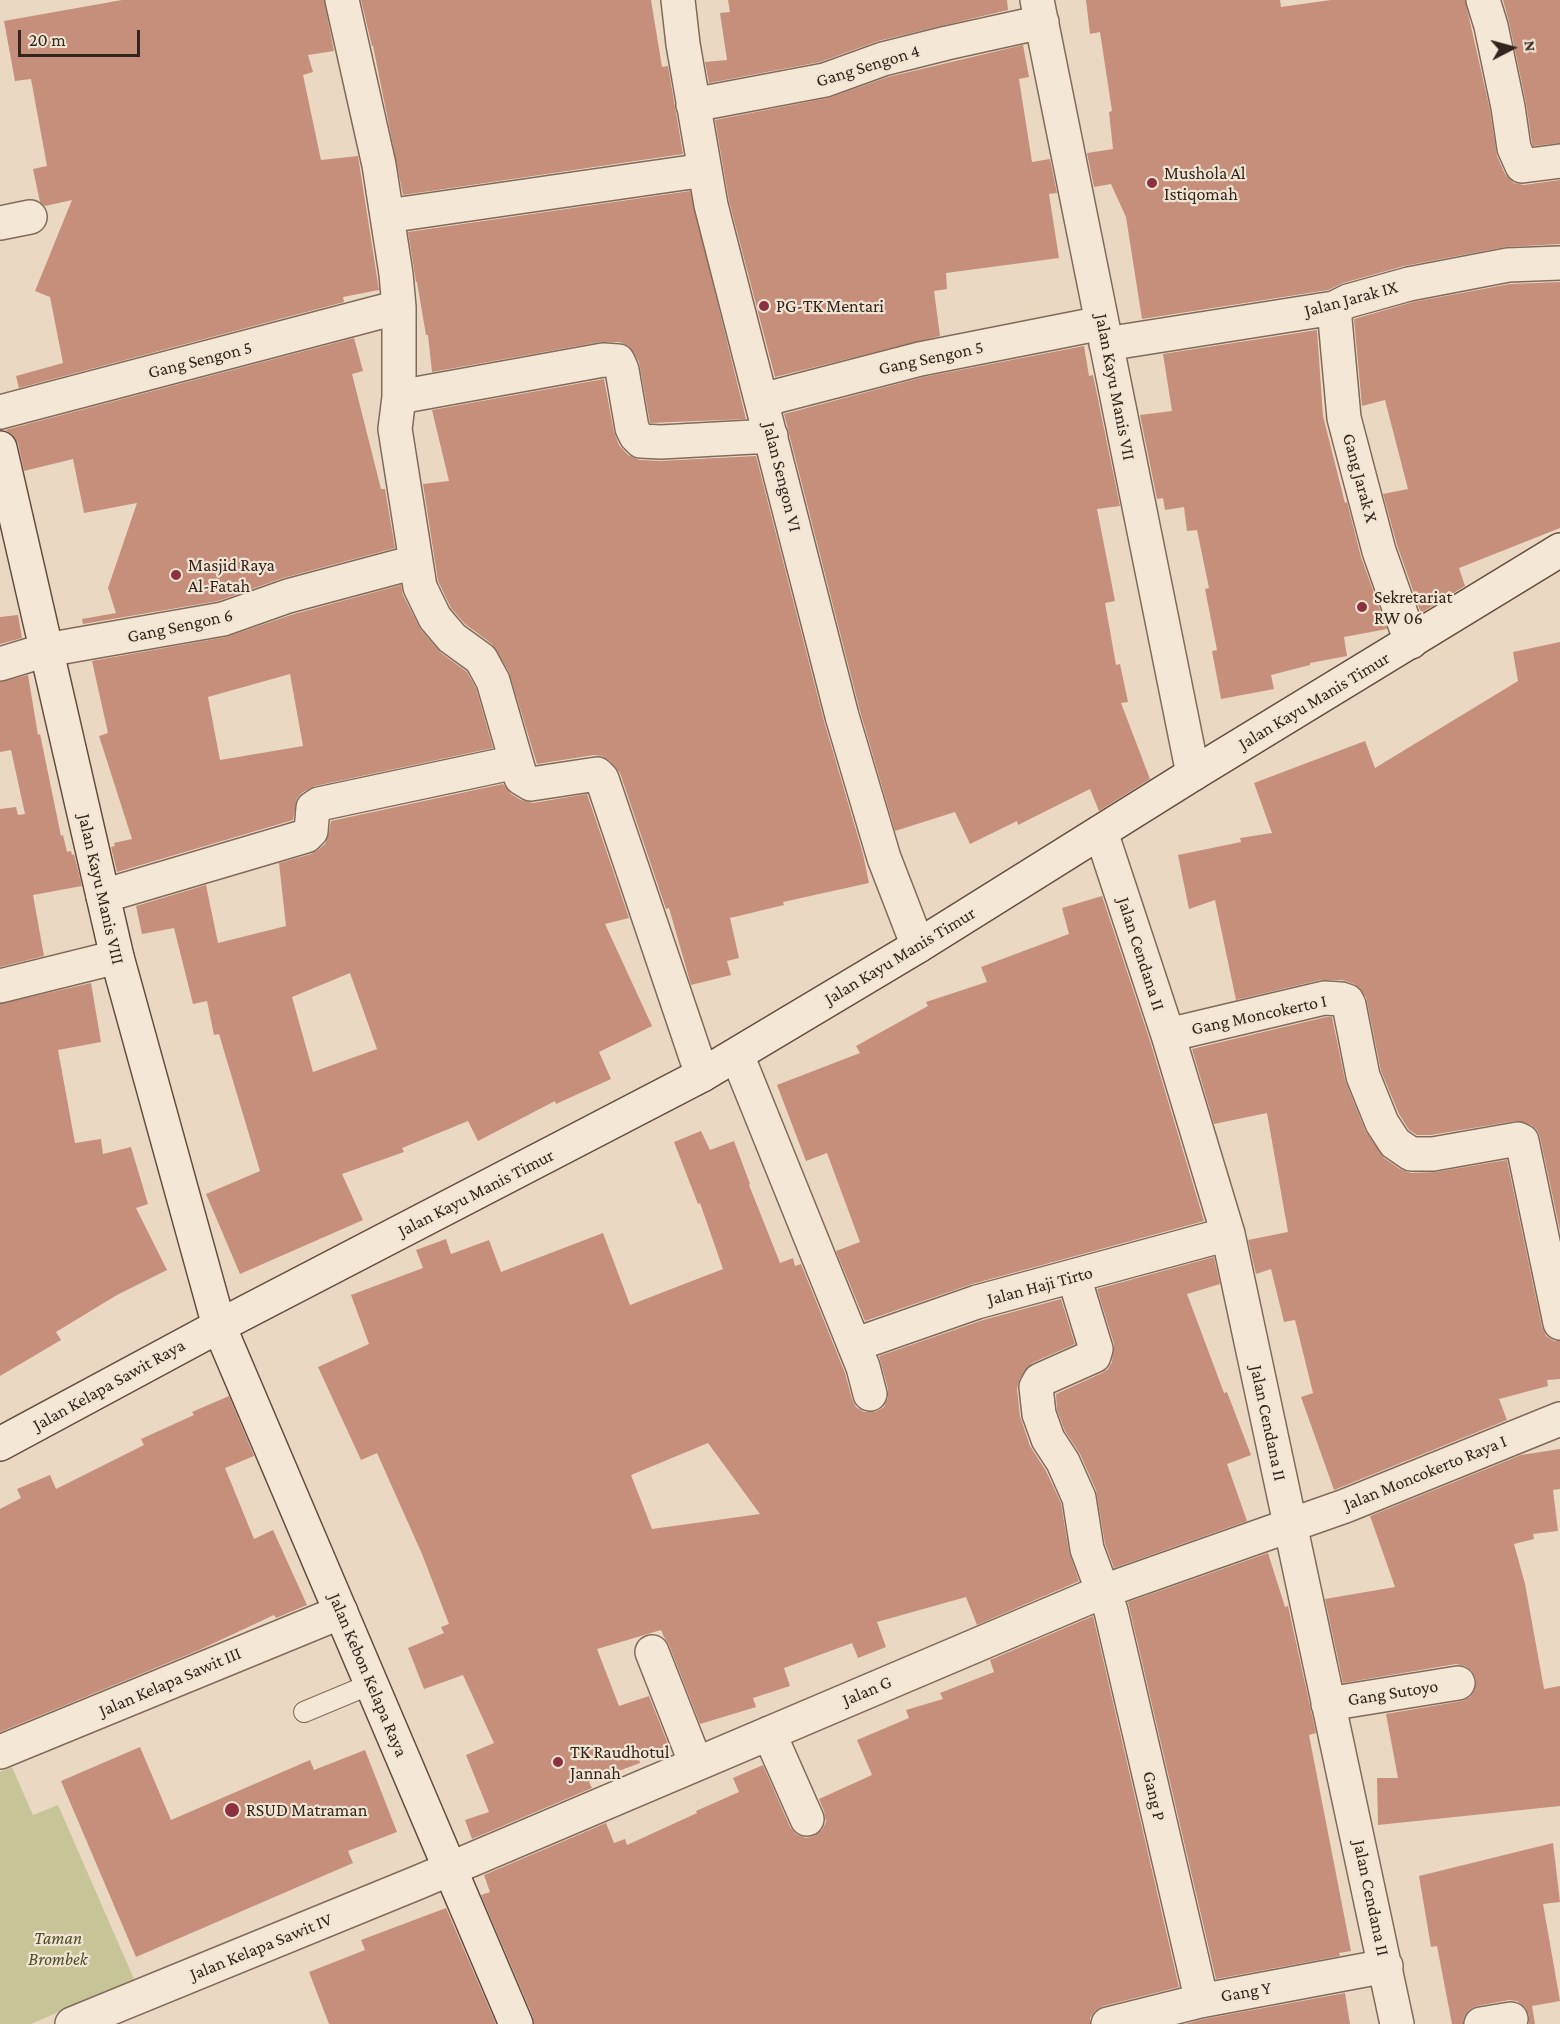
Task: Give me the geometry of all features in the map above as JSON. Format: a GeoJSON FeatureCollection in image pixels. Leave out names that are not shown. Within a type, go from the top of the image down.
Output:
{"type":"FeatureCollection","features":[{"type":"Feature","properties":{"kind":"street"},"geometry":{"type":"LineString","coordinates":[[342,0],[379,165],[396,274],[399,307],[399,397],[395,429],[420,587],[435,618],[452,638],[481,659],[493,681],[521,778],[531,784],[597,774],[602,779],[702,1075]]}},
{"type":"Feature","properties":{"kind":"street","name":"Jalan Sengon VI"},"geometry":{"type":"LineString","coordinates":[[678,0],[682,44],[711,205],[843,716],[884,858],[918,945]]}},
{"type":"Feature","properties":{"kind":"street"},"geometry":{"type":"LineString","coordinates":[[1483,0],[1491,26],[1508,107],[1514,148],[1522,166],[1560,161]]}},
{"type":"Feature","properties":{"kind":"street","name":"Gang Sengon 4"},"geometry":{"type":"LineString","coordinates":[[693,105],[825,80],[1040,11]]}},
{"type":"Feature","properties":{"kind":"street","name":"Jalan Kayu Manis VII"},"geometry":{"type":"LineString","coordinates":[[1040,11],[1193,774]]}},
{"type":"Feature","properties":{"kind":"street"},"geometry":{"type":"LineString","coordinates":[[387,216],[705,170]]}},
{"type":"Feature","properties":{"kind":"street","name":"Jalan Jarak IX"},"geometry":{"type":"LineString","coordinates":[[1104,334],[1334,308],[1348,301],[1409,284],[1508,265],[1560,263]]}},
{"type":"Feature","properties":{"kind":"street","name":"Gang Sengon 5"},"geometry":{"type":"LineString","coordinates":[[0,412],[399,307]]}},
{"type":"Feature","properties":{"kind":"street","name":"Gang Jarak X"},"geometry":{"type":"LineString","coordinates":[[1334,308],[1344,418],[1379,551],[1411,642]]}},
{"type":"Feature","properties":{"kind":"street","name":"Gang Sengon 5"},"geometry":{"type":"LineString","coordinates":[[762,400],[921,358],[1104,334]]}},
{"type":"Feature","properties":{"kind":"street"},"geometry":{"type":"LineString","coordinates":[[399,397],[603,360],[618,361],[622,370],[632,428],[641,441],[771,436]]}},
{"type":"Feature","properties":{"kind":"street","name":"Jalan Kayu Manis VIII"},"geometry":{"type":"LineString","coordinates":[[0,448],[117,957],[219,1326]]}},
{"type":"Feature","properties":{"kind":"street","name":"Jalan Kayu Manis Timur"},"geometry":{"type":"LineString","coordinates":[[219,1326],[737,1055],[1560,550]]}},
{"type":"Feature","properties":{"kind":"street","name":"Gang Sengon 6"},"geometry":{"type":"LineString","coordinates":[[0,664],[46,650],[223,619],[288,596],[415,562]]}},
{"type":"Feature","properties":{"kind":"street"},"geometry":{"type":"LineString","coordinates":[[103,896],[306,836],[311,831],[313,808],[319,804],[516,762]]}},
{"type":"Feature","properties":{"kind":"street","name":"Jalan Cendana II"},"geometry":{"type":"LineString","coordinates":[[1101,832],[1168,1035],[1228,1234],[1397,2024]]}},
{"type":"Feature","properties":{"kind":"street"},"geometry":{"type":"LineString","coordinates":[[0,986],[117,957]]}},
{"type":"Feature","properties":{"kind":"street","name":"Gang Moncokerto I"},"geometry":{"type":"LineString","coordinates":[[1168,1035],[1323,998],[1347,1001],[1363,1076],[1382,1123],[1395,1143],[1411,1154],[1433,1154],[1518,1138],[1522,1141],[1560,1323]]}},
{"type":"Feature","properties":{"kind":"street"},"geometry":{"type":"LineString","coordinates":[[737,1055],[863,1367],[870,1394]]}},
{"type":"Feature","properties":{"kind":"street","name":"Jalan Haji Tirto"},"geometry":{"type":"LineString","coordinates":[[854,1345],[977,1302],[1228,1234]]}},
{"type":"Feature","properties":{"kind":"street"},"geometry":{"type":"LineString","coordinates":[[1074,1277],[1096,1349],[1094,1356],[1040,1380],[1036,1387],[1040,1414],[1048,1439],[1063,1462],[1079,1498],[1087,1550],[1101,1584]]}},
{"type":"Feature","properties":{"kind":"street","name":"Jalan Kelapa Sawit Raya"},"geometry":{"type":"LineString","coordinates":[[0,1444],[219,1326]]}},
{"type":"Feature","properties":{"kind":"street","name":"Jalan Kebon Kelapa Raya"},"geometry":{"type":"LineString","coordinates":[[219,1326],[516,2024]]}},
{"type":"Feature","properties":{"kind":"street","name":"Jalan Moncokerto Raya I"},"geometry":{"type":"LineString","coordinates":[[1290,1525],[1345,1506],[1560,1419]]}},
{"type":"Feature","properties":{"kind":"street","name":"Jalan G"},"geometry":{"type":"LineString","coordinates":[[450,1868],[769,1733],[1101,1584],[1290,1525]]}},
{"type":"Feature","properties":{"kind":"street","name":"Gang P"},"geometry":{"type":"LineString","coordinates":[[1101,1584],[1111,1611],[1200,2001]]}},
{"type":"Feature","properties":{"kind":"street","name":"Jalan Kelapa Sawit III"},"geometry":{"type":"LineString","coordinates":[[0,1752],[341,1612]]}},
{"type":"Feature","properties":{"kind":"street"},"geometry":{"type":"LineString","coordinates":[[651,1652],[696,1764]]}},
{"type":"Feature","properties":{"kind":"street","name":"Gang Sutoyo"},"geometry":{"type":"LineString","coordinates":[[1328,1704],[1458,1683]]}},
{"type":"Feature","properties":{"kind":"street"},"geometry":{"type":"LineString","coordinates":[[769,1733],[807,1820]]}},
{"type":"Feature","properties":{"kind":"street","name":"Jalan Kelapa Sawit IV"},"geometry":{"type":"LineString","coordinates":[[72,2024],[450,1868]]}},
{"type":"Feature","properties":{"kind":"street","name":"Gang Y"},"geometry":{"type":"LineString","coordinates":[[1114,2023],[1200,2001],[1386,1966]]}},
{"type":"Feature","properties":{"kind":"lane"},"geometry":{"type":"LineString","coordinates":[[304,1712],[371,1684]]}},
{"type":"Feature","properties":{"kind":"green space","name":"Taman Brombek"},"geometry":{"type":"Polygon","coordinates":[[[12,1767],[33,1815],[58,1805],[134,1979],[31,2024],[0,2024],[0,1772],[12,1767]]]}},
{"type":"Feature","properties":{"kind":"building"},"geometry":{"type":"Polygon","coordinates":[[[122,0],[324,0],[334,51],[308,55],[313,72],[303,75],[321,160],[358,156],[379,290],[343,297],[344,302],[19,388],[16,376],[63,363],[50,297],[35,291],[72,200],[45,206],[40,202],[33,169],[47,166],[31,79],[15,81],[4,21],[122,0]]]}},
{"type":"Feature","properties":{"kind":"building"},"geometry":{"type":"Polygon","coordinates":[[[361,0],[651,0],[662,67],[668,66],[683,154],[403,195],[373,46],[361,0]]]}},
{"type":"Feature","properties":{"kind":"building"},"geometry":{"type":"Polygon","coordinates":[[[728,0],[1007,0],[1008,10],[878,41],[820,62],[709,83],[705,62],[727,60],[720,13],[730,12],[728,0]]]}},
{"type":"Feature","properties":{"kind":"building"},"geometry":{"type":"Polygon","coordinates":[[[1086,0],[1280,0],[1281,7],[1331,0],[1465,0],[1490,110],[1497,156],[1505,174],[1514,183],[1524,185],[1560,180],[1560,244],[1505,247],[1404,266],[1343,283],[1328,290],[1142,319],[1126,217],[1111,184],[1094,187],[1087,153],[1113,149],[1109,112],[1112,111],[1100,32],[1090,34],[1086,0]]]}},
{"type":"Feature","properties":{"kind":"building"},"geometry":{"type":"Polygon","coordinates":[[[1503,0],[1560,0],[1560,143],[1533,146],[1503,0]]]}},
{"type":"Feature","properties":{"kind":"building"},"geometry":{"type":"Polygon","coordinates":[[[1023,45],[1029,77],[1019,79],[1032,162],[1050,159],[1057,193],[1049,194],[1059,258],[946,273],[947,289],[934,291],[940,336],[775,377],[729,201],[715,120],[828,98],[888,77],[1023,45]]]}},
{"type":"Feature","properties":{"kind":"building"},"geometry":{"type":"Polygon","coordinates":[[[690,191],[746,419],[650,423],[639,362],[629,346],[619,342],[600,342],[432,372],[428,335],[426,335],[408,232],[690,191]]]}},
{"type":"Feature","properties":{"kind":"building"},"geometry":{"type":"Polygon","coordinates":[[[1560,282],[1560,528],[1459,568],[1465,586],[1421,613],[1397,545],[1383,494],[1408,489],[1385,400],[1362,406],[1354,319],[1413,302],[1510,284],[1560,282]]]}},
{"type":"Feature","properties":{"kind":"building"},"geometry":{"type":"Polygon","coordinates":[[[1317,330],[1323,416],[1361,557],[1387,629],[1344,637],[1347,656],[1310,663],[1310,665],[1271,675],[1274,689],[1221,699],[1212,651],[1217,650],[1205,589],[1209,588],[1197,530],[1187,531],[1184,507],[1165,510],[1163,498],[1157,499],[1140,415],[1172,411],[1163,354],[1317,330]]]}},
{"type":"Feature","properties":{"kind":"building"},"geometry":{"type":"Polygon","coordinates":[[[354,338],[363,371],[352,374],[381,489],[385,489],[395,548],[283,578],[218,601],[83,624],[82,619],[116,613],[108,588],[137,503],[84,513],[73,459],[24,471],[18,443],[13,435],[5,430],[354,338]]]}},
{"type":"Feature","properties":{"kind":"building"},"geometry":{"type":"Polygon","coordinates":[[[1084,346],[1089,376],[1093,375],[1120,506],[1097,509],[1115,601],[1105,603],[1116,665],[1120,664],[1128,702],[1121,703],[1150,779],[1099,811],[1090,789],[1018,825],[1017,821],[970,844],[955,812],[895,831],[860,711],[784,414],[924,377],[1084,346]]]}},
{"type":"Feature","properties":{"kind":"building"},"geometry":{"type":"Polygon","coordinates":[[[604,379],[614,432],[619,445],[628,455],[640,460],[660,461],[756,456],[824,721],[863,854],[869,883],[783,902],[784,905],[730,918],[739,958],[727,961],[731,975],[691,985],[669,908],[666,909],[620,773],[610,761],[602,756],[594,755],[537,764],[509,672],[492,644],[465,624],[451,608],[438,581],[423,484],[449,481],[432,410],[604,379]]]}},
{"type":"Feature","properties":{"kind":"building"},"geometry":{"type":"Polygon","coordinates":[[[401,585],[403,595],[421,630],[441,653],[467,672],[476,688],[493,748],[315,786],[297,798],[293,820],[117,872],[111,847],[115,846],[114,843],[132,839],[99,736],[108,733],[92,661],[226,637],[294,614],[401,585]],[[290,674],[208,697],[220,760],[303,746],[290,674]]]}},
{"type":"Feature","properties":{"kind":"building"},"geometry":{"type":"Polygon","coordinates":[[[18,615],[22,638],[0,644],[0,617],[18,615]]]}},
{"type":"Feature","properties":{"kind":"building"},"geometry":{"type":"Polygon","coordinates":[[[1560,642],[1560,1231],[1540,1137],[1531,1125],[1515,1121],[1431,1135],[1417,1135],[1409,1130],[1399,1114],[1381,1071],[1366,997],[1354,984],[1342,980],[1320,980],[1236,1000],[1215,900],[1189,909],[1178,855],[1241,842],[1240,838],[1272,833],[1254,783],[1365,741],[1375,768],[1518,681],[1513,652],[1560,642]]]}},
{"type":"Feature","properties":{"kind":"building"},"geometry":{"type":"Polygon","coordinates":[[[28,675],[38,735],[40,734],[61,836],[63,835],[67,852],[71,851],[72,855],[74,854],[82,886],[33,895],[44,956],[0,967],[0,809],[16,807],[18,815],[25,814],[11,750],[0,752],[0,682],[28,675]]]}},
{"type":"Feature","properties":{"kind":"building"},"geometry":{"type":"Polygon","coordinates":[[[503,784],[511,794],[533,803],[587,794],[629,918],[605,924],[652,1026],[599,1052],[611,1079],[556,1104],[555,1101],[478,1141],[468,1121],[402,1148],[404,1152],[342,1174],[363,1220],[240,1274],[206,1194],[260,1171],[219,1034],[214,1035],[207,1001],[193,1004],[174,928],[142,934],[136,906],[206,885],[218,943],[286,926],[279,863],[311,854],[319,849],[325,844],[331,821],[503,784]],[[350,973],[292,997],[313,1072],[377,1049],[350,973]]]}},
{"type":"Feature","properties":{"kind":"building"},"geometry":{"type":"Polygon","coordinates":[[[1102,896],[1150,1041],[1204,1221],[972,1284],[865,1321],[836,1251],[860,1242],[827,1153],[806,1161],[777,1085],[860,1053],[856,1046],[928,1006],[926,1002],[987,982],[981,967],[1069,934],[1062,908],[1102,896]]]}},
{"type":"Feature","properties":{"kind":"building"},"geometry":{"type":"Polygon","coordinates":[[[91,983],[101,1042],[58,1050],[75,1143],[101,1139],[103,1154],[131,1147],[148,1204],[136,1208],[167,1270],[117,1295],[56,1332],[61,1340],[0,1376],[0,1004],[91,983]]]}},
{"type":"Feature","properties":{"kind":"building"},"geometry":{"type":"Polygon","coordinates":[[[1332,1017],[1345,1080],[1365,1130],[1384,1158],[1400,1169],[1411,1173],[1436,1172],[1507,1160],[1542,1327],[1546,1336],[1554,1341],[1560,1341],[1560,1379],[1547,1380],[1548,1386],[1499,1399],[1507,1420],[1334,1490],[1301,1397],[1313,1393],[1295,1320],[1284,1322],[1271,1269],[1256,1274],[1248,1240],[1288,1232],[1267,1113],[1214,1124],[1192,1049],[1332,1017]]]}},
{"type":"Feature","properties":{"kind":"building"},"geometry":{"type":"Polygon","coordinates":[[[701,1131],[710,1150],[734,1141],[780,1263],[793,1258],[795,1266],[801,1264],[845,1373],[852,1399],[856,1407],[864,1412],[875,1412],[884,1407],[888,1398],[888,1389],[879,1356],[983,1320],[1061,1299],[1075,1344],[1032,1363],[1020,1378],[1017,1389],[1020,1416],[1030,1446],[1046,1471],[1061,1503],[1069,1552],[1079,1581],[977,1625],[966,1597],[877,1622],[886,1647],[858,1658],[852,1643],[784,1668],[790,1686],[753,1698],[756,1707],[700,1724],[661,1630],[597,1649],[619,1706],[649,1696],[670,1749],[639,1759],[640,1763],[589,1782],[592,1788],[472,1839],[465,1820],[489,1812],[466,1755],[494,1743],[463,1675],[424,1689],[408,1648],[444,1633],[441,1627],[449,1624],[422,1554],[377,1453],[361,1460],[318,1367],[369,1344],[351,1295],[423,1268],[416,1250],[446,1239],[451,1254],[489,1240],[501,1272],[603,1233],[630,1305],[723,1269],[700,1203],[698,1204],[674,1142],[701,1131]],[[708,1443],[631,1475],[652,1529],[760,1514],[708,1443]]]}},
{"type":"Feature","properties":{"kind":"building"},"geometry":{"type":"Polygon","coordinates":[[[1214,1257],[1220,1284],[1187,1294],[1224,1393],[1227,1392],[1251,1455],[1227,1464],[1247,1521],[1114,1568],[1105,1544],[1096,1490],[1080,1454],[1065,1431],[1057,1410],[1056,1394],[1102,1373],[1112,1362],[1114,1344],[1097,1289],[1214,1257]]]}},
{"type":"Feature","properties":{"kind":"building"},"geometry":{"type":"Polygon","coordinates":[[[229,1396],[254,1456],[225,1468],[254,1539],[273,1530],[307,1605],[276,1618],[274,1615],[199,1650],[0,1732],[0,1509],[21,1498],[17,1489],[50,1475],[56,1489],[144,1445],[141,1439],[194,1415],[192,1412],[229,1396]]]}},
{"type":"Feature","properties":{"kind":"building"},"geometry":{"type":"Polygon","coordinates":[[[1560,1449],[1560,1489],[1553,1490],[1558,1531],[1533,1534],[1534,1539],[1514,1544],[1525,1584],[1544,1689],[1560,1686],[1560,1806],[1378,1825],[1377,1778],[1398,1778],[1386,1714],[1462,1701],[1470,1697],[1475,1690],[1476,1679],[1472,1671],[1456,1664],[1343,1683],[1325,1599],[1395,1587],[1370,1516],[1521,1455],[1560,1449]]]}},
{"type":"Feature","properties":{"kind":"building"},"geometry":{"type":"Polygon","coordinates":[[[1268,1553],[1285,1607],[1288,1606],[1316,1733],[1309,1735],[1351,1951],[1339,1953],[1340,1956],[1216,1979],[1128,1602],[1268,1553]]]}},
{"type":"Feature","properties":{"kind":"building"},"geometry":{"type":"Polygon","coordinates":[[[1093,1616],[1179,1987],[1103,2006],[1095,2011],[1090,2018],[1090,2024],[534,2024],[481,1895],[490,1892],[484,1875],[606,1823],[614,1843],[625,1839],[627,1845],[739,1792],[733,1778],[763,1765],[790,1827],[796,1834],[806,1838],[814,1836],[822,1830],[826,1822],[819,1799],[872,1775],[857,1740],[909,1718],[906,1710],[943,1699],[940,1693],[994,1672],[990,1660],[1093,1616]]]}},
{"type":"Feature","properties":{"kind":"building"},"geometry":{"type":"Polygon","coordinates":[[[140,1747],[171,1820],[310,1760],[314,1770],[365,1750],[397,1832],[348,1851],[353,1863],[136,1957],[61,1781],[140,1747]]]}},
{"type":"Feature","properties":{"kind":"building"},"geometry":{"type":"Polygon","coordinates":[[[1553,1843],[1560,1902],[1543,1904],[1560,2001],[1532,2006],[1535,2024],[1529,2024],[1529,2015],[1525,2007],[1517,2001],[1509,2000],[1477,2006],[1469,2010],[1464,2017],[1463,2024],[1452,2024],[1437,1946],[1431,1947],[1419,1876],[1553,1843]]]}},
{"type":"Feature","properties":{"kind":"building"},"geometry":{"type":"Polygon","coordinates":[[[446,1908],[496,2024],[329,2024],[309,1972],[365,1950],[361,1940],[446,1908]]]}},
{"type":"Feature","properties":{"kind":"building"},"geometry":{"type":"Polygon","coordinates":[[[1345,1993],[1350,2024],[1185,2024],[1204,2019],[1345,1993]]]}},
{"type":"Feature","properties":{"kind":"place","name":"Mushola Al Istiqomah"},"geometry":{"type":"Point","coordinates":[1152,183]}},
{"type":"Feature","properties":{"kind":"place","name":"PG-TK Mentari"},"geometry":{"type":"Point","coordinates":[764,306]}},
{"type":"Feature","properties":{"kind":"place","name":"Masjid Raya Al-Fatah"},"geometry":{"type":"Point","coordinates":[176,575]}},
{"type":"Feature","properties":{"kind":"place","name":"Sekretariat RW 06"},"geometry":{"type":"Point","coordinates":[1362,607]}},
{"type":"Feature","properties":{"kind":"place","name":"TK Raudhotul Jannah"},"geometry":{"type":"Point","coordinates":[558,1762]}},
{"type":"Feature","properties":{"kind":"place","name":"RSUD Matraman"},"geometry":{"type":"Point","coordinates":[232,1810]}}]}
